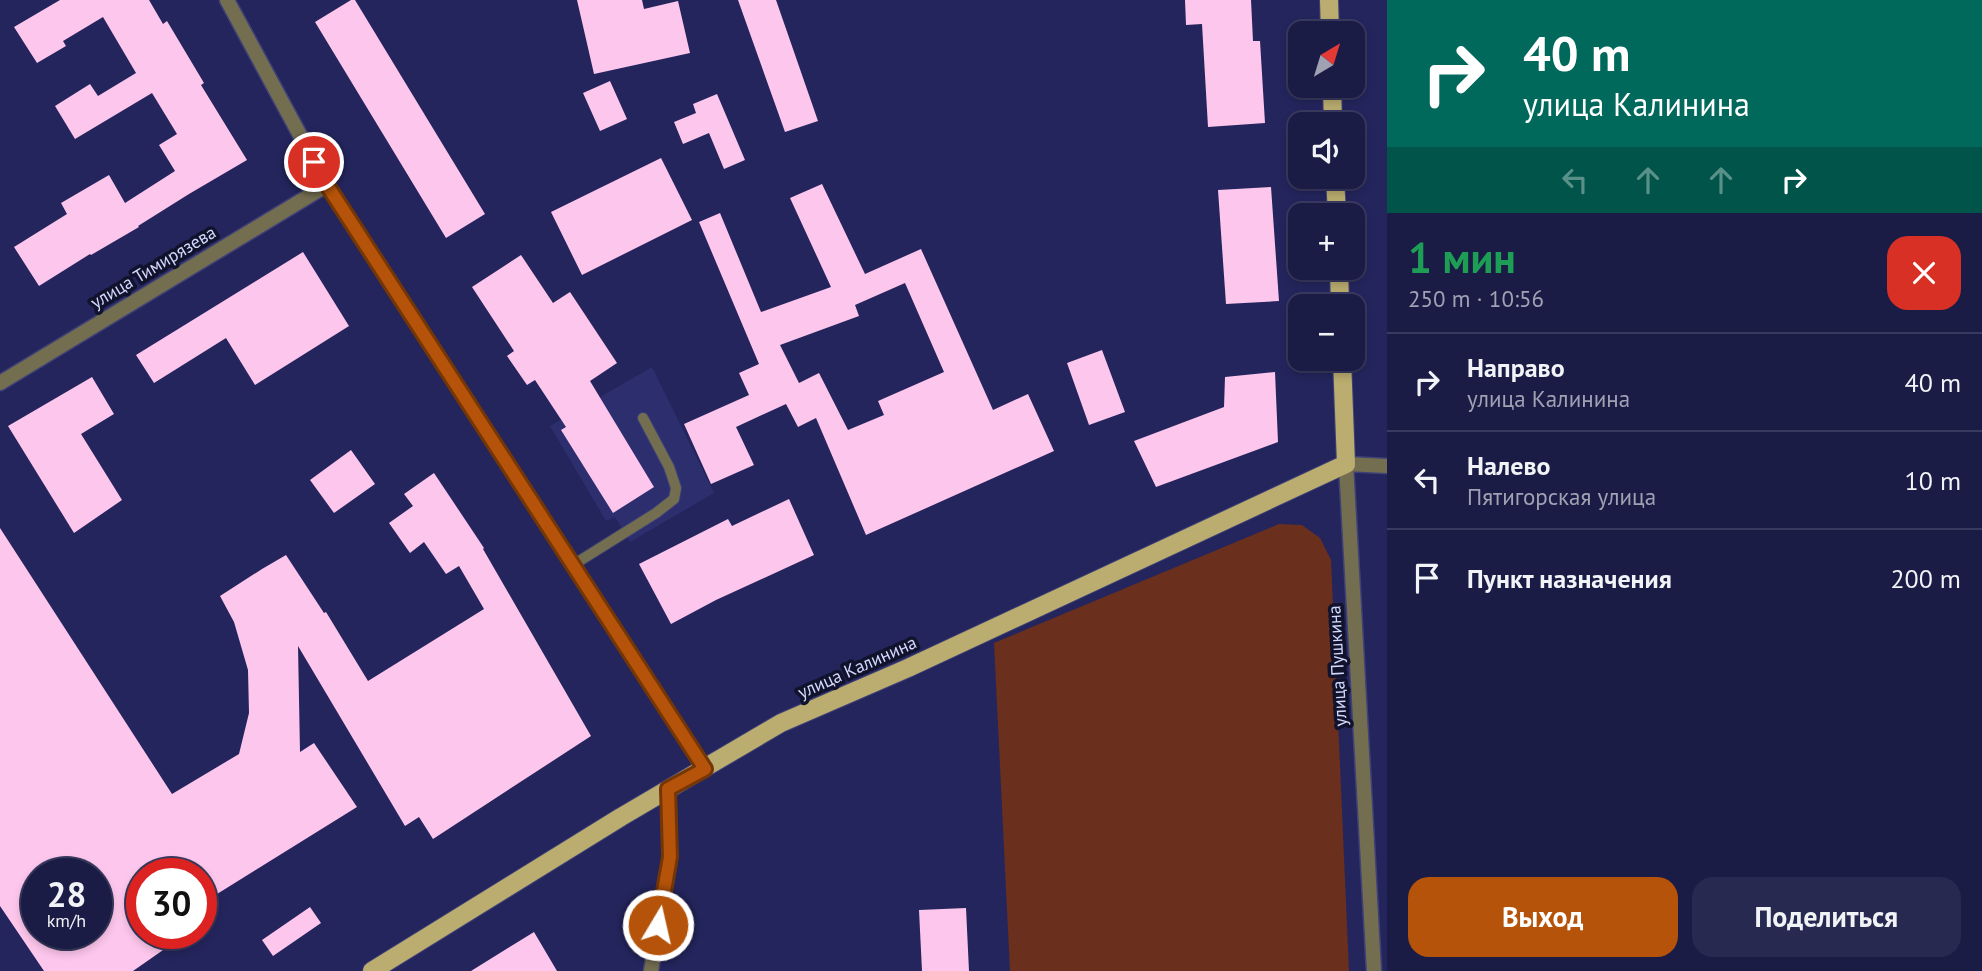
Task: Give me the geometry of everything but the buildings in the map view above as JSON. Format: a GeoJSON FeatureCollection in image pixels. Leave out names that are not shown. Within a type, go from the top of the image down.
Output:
{"type":"FeatureCollection","features":[{"type":"Feature","properties":{"kind":"main road"},"geometry":{"type":"LineString","coordinates":[[1329,0],[1330,21]]}},
{"type":"Feature","properties":{"kind":"main road","name":"улица Пушкина"},"geometry":{"type":"LineString","coordinates":[[1342,371],[1346,464]]}},
{"type":"Feature","properties":{"kind":"main road","name":"улица Калинина"},"geometry":{"type":"LineString","coordinates":[[372,971],[668,789],[782,723],[908,668],[1346,464]]}},
{"type":"Feature","properties":{"kind":"street"},"geometry":{"type":"LineString","coordinates":[[227,0],[327,185],[705,769]]}},
{"type":"Feature","properties":{"kind":"street","name":"улица Тимирязева"},"geometry":{"type":"LineString","coordinates":[[0,383],[327,185]]}},
{"type":"Feature","properties":{"kind":"street","name":"улица Калинина"},"geometry":{"type":"LineString","coordinates":[[1346,464],[1387,466]]}},
{"type":"Feature","properties":{"kind":"street","name":"улица Пушкина"},"geometry":{"type":"LineString","coordinates":[[1346,464],[1374,971]]}},
{"type":"Feature","properties":{"kind":"street"},"geometry":{"type":"LineString","coordinates":[[651,971],[670,857],[668,789]]}},
{"type":"Feature","properties":{"kind":"lane"},"geometry":{"type":"LineString","coordinates":[[573,565],[674,499],[676,488],[669,467],[643,418]]}},
{"type":"Feature","properties":{"kind":"shaded area"},"geometry":{"type":"Polygon","coordinates":[[[652,367],[714,493],[630,542],[615,517],[606,521],[550,426],[652,367]]]}},
{"type":"Feature","properties":{"kind":"shaded area"},"geometry":{"type":"Polygon","coordinates":[[[1279,524],[1302,525],[1320,538],[1331,560],[1349,971],[1010,971],[994,643],[1279,524]]]}},
{"type":"Feature","properties":{"kind":"route"},"geometry":{"type":"LineString","coordinates":[[314,162],[705,769],[668,789],[670,857],[658,925]]}}]}
